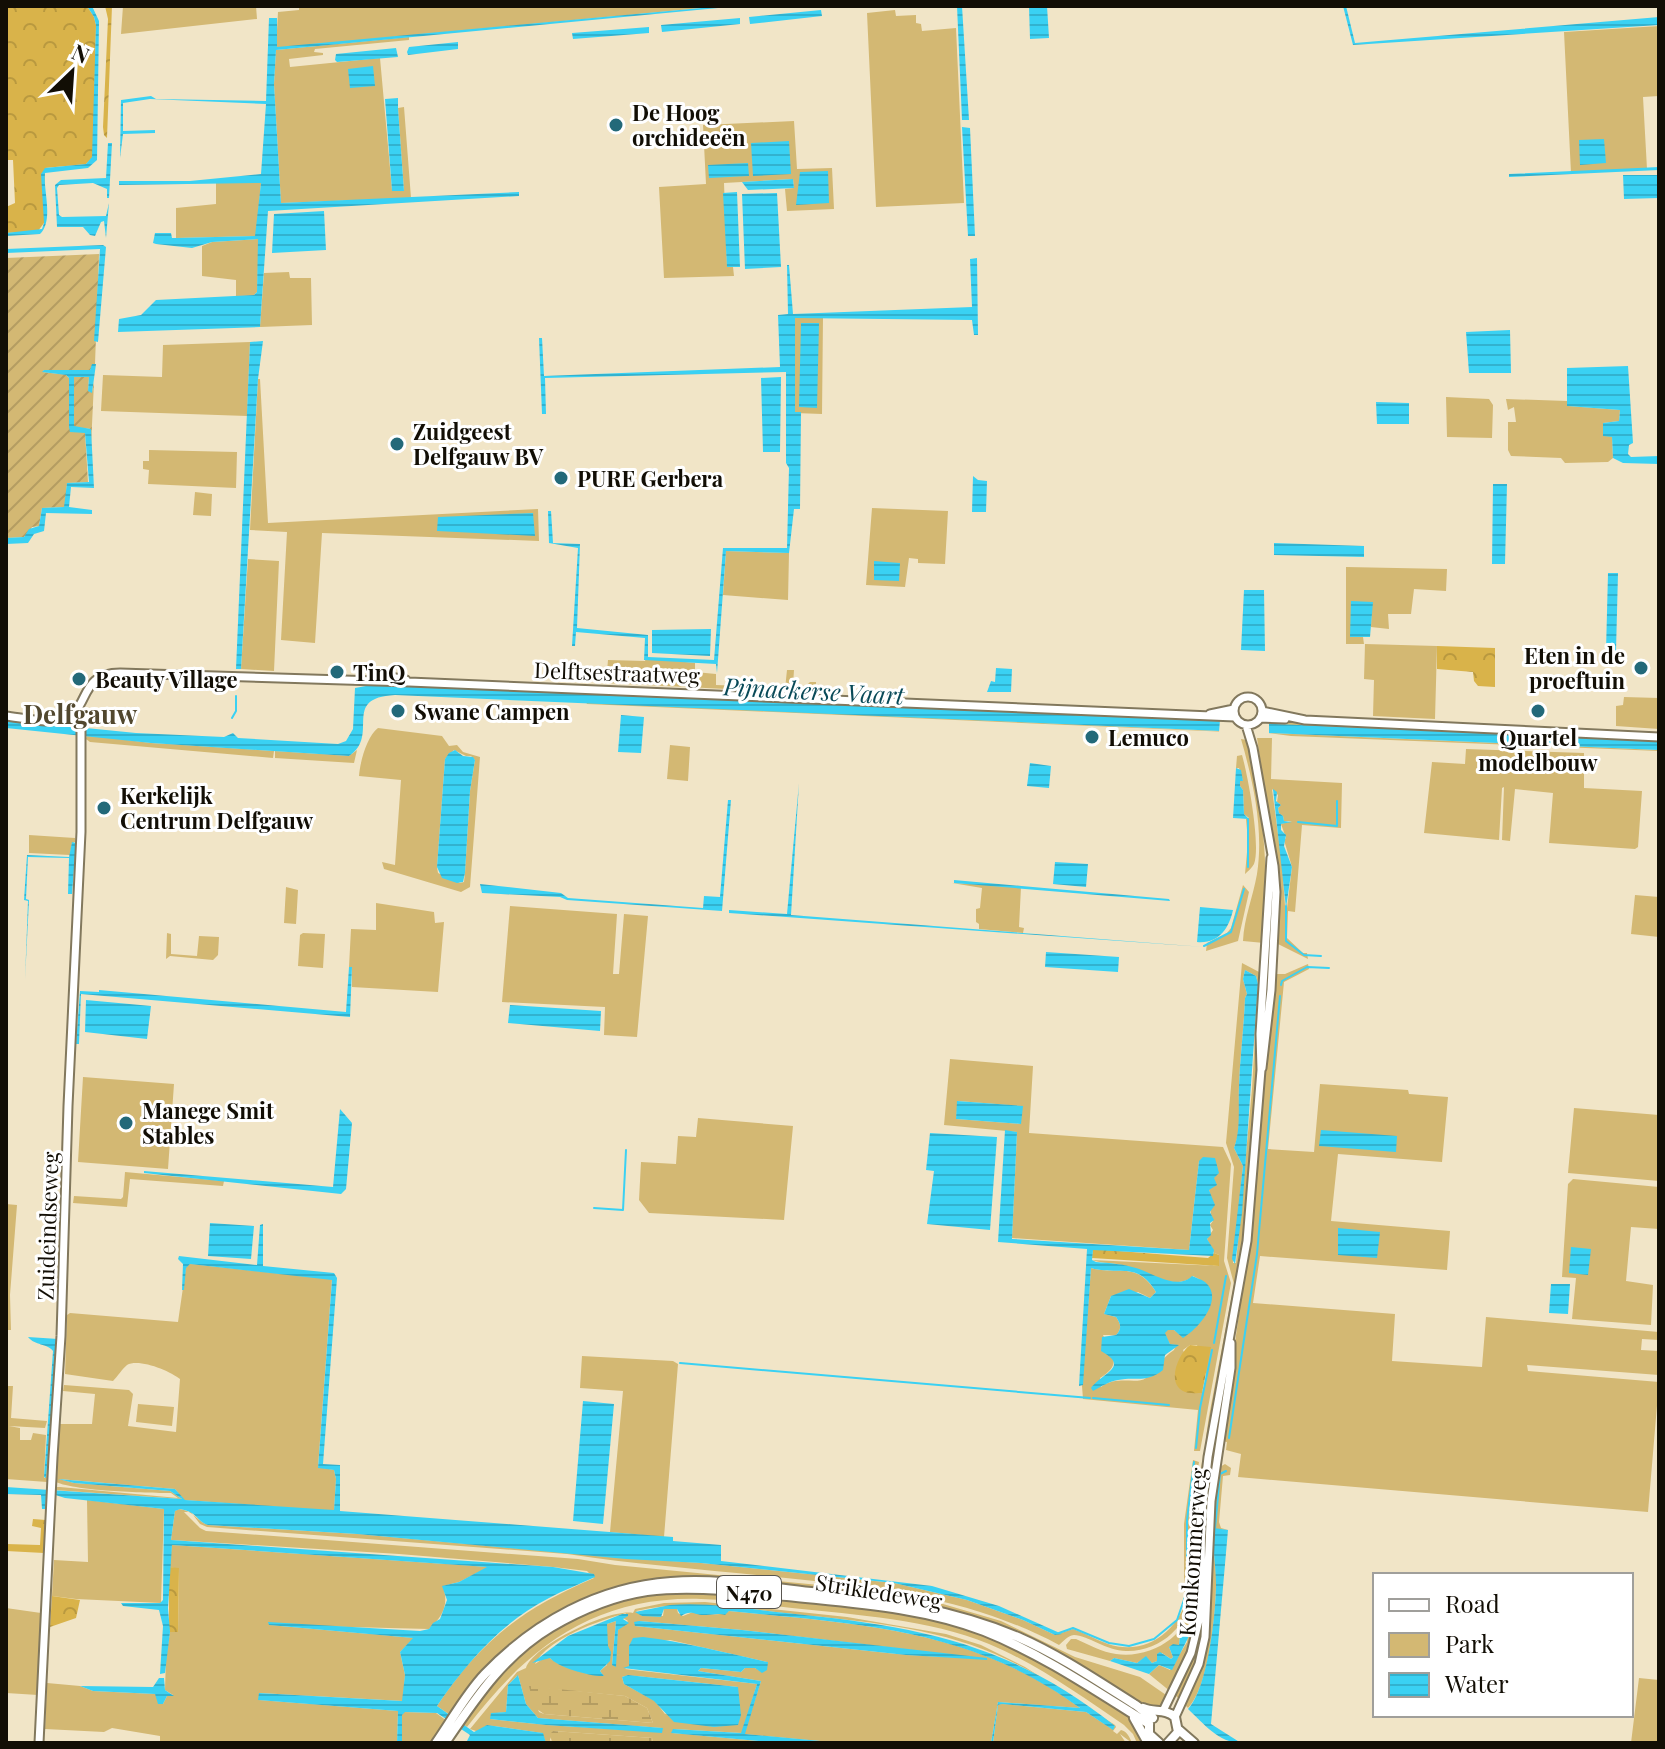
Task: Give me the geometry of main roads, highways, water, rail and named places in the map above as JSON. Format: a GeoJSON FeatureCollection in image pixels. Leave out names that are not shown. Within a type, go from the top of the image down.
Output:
{"type":"FeatureCollection","features":[{"type":"Feature","properties":{"kind":"main road","name":"Strikledeweg"},"geometry":{"type":"LineString","coordinates":[[445,1743],[484,1675],[512,1648],[561,1614],[615,1592],[644,1585],[686,1581],[842,1595],[968,1619],[1045,1651],[1156,1716]]}},
{"type":"Feature","properties":{"kind":"main road","name":"Strikledeweg"},"geometry":{"type":"LineString","coordinates":[[436,1743],[501,1667],[523,1648],[569,1618],[622,1597],[699,1588],[871,1605],[966,1625],[1034,1654],[1131,1714],[1156,1716]]}},
{"type":"Feature","properties":{"kind":"main road","name":"N470"},"geometry":{"type":"LineString","coordinates":[[1131,1714],[1148,1743]]}},
{"type":"Feature","properties":{"kind":"main road","name":"N470"},"geometry":{"type":"LineString","coordinates":[[1156,1716],[1175,1717],[1175,1738]]}},
{"type":"Feature","properties":{"kind":"main road","name":"N470"},"geometry":{"type":"LineString","coordinates":[[1156,1716],[1172,1720],[1175,1738]]}},
{"type":"Feature","properties":{"kind":"main road"},"geometry":{"type":"LineString","coordinates":[[1156,1716],[1149,1734],[1159,1743]]}},
{"type":"Feature","properties":{"kind":"main road","name":"N470"},"geometry":{"type":"LineString","coordinates":[[1175,1738],[1192,1743]]}},
{"type":"Feature","properties":{"kind":"water"},"geometry":{"type":"Polygon","coordinates":[[[87,6],[92,6],[99,21],[97,160],[88,168],[45,173],[47,213],[44,228],[40,234],[6,236],[6,233],[42,229],[41,174],[45,168],[86,164],[92,157],[96,25],[87,6]]]}},
{"type":"Feature","properties":{"kind":"water"},"geometry":{"type":"Polygon","coordinates":[[[739,6],[276,50],[274,84],[281,203],[519,192],[519,196],[268,211],[260,327],[118,332],[119,319],[141,315],[156,300],[254,295],[257,292],[258,239],[212,242],[192,248],[153,243],[155,233],[171,233],[172,238],[255,236],[261,183],[119,185],[119,181],[190,181],[261,174],[266,104],[150,99],[123,103],[123,131],[155,130],[155,133],[123,134],[120,158],[121,100],[151,96],[156,99],[266,101],[269,18],[277,18],[277,47],[739,6]]]}},
{"type":"Feature","properties":{"kind":"water"},"geometry":{"type":"Polygon","coordinates":[[[957,6],[962,6],[969,120],[962,120],[957,6]]]}},
{"type":"Feature","properties":{"kind":"water"},"geometry":{"type":"Polygon","coordinates":[[[1029,6],[1047,6],[1049,38],[1030,39],[1029,6]]]}},
{"type":"Feature","properties":{"kind":"water"},"geometry":{"type":"Polygon","coordinates":[[[1343,6],[1346,6],[1355,43],[1659,17],[1659,25],[1353,45],[1343,6]]]}},
{"type":"Feature","properties":{"kind":"water"},"geometry":{"type":"Polygon","coordinates":[[[821,10],[822,16],[750,24],[749,17],[821,10]]]}},
{"type":"Feature","properties":{"kind":"water"},"geometry":{"type":"Polygon","coordinates":[[[740,18],[740,24],[662,32],[661,25],[740,18]]]}},
{"type":"Feature","properties":{"kind":"water"},"geometry":{"type":"Polygon","coordinates":[[[649,27],[649,33],[573,39],[572,33],[649,27]]]}},
{"type":"Feature","properties":{"kind":"water"},"geometry":{"type":"Polygon","coordinates":[[[458,42],[458,49],[408,55],[407,52],[409,47],[458,42]]]}},
{"type":"Feature","properties":{"kind":"water"},"geometry":{"type":"Polygon","coordinates":[[[396,48],[398,57],[335,60],[336,54],[396,48]]]}},
{"type":"Feature","properties":{"kind":"water"},"geometry":{"type":"Polygon","coordinates":[[[373,66],[375,86],[350,88],[348,69],[373,66]]]}},
{"type":"Feature","properties":{"kind":"water"},"geometry":{"type":"Polygon","coordinates":[[[398,98],[404,191],[392,191],[385,99],[398,98]]]}},
{"type":"Feature","properties":{"kind":"water"},"geometry":{"type":"Polygon","coordinates":[[[962,127],[970,128],[975,236],[968,236],[962,127]]]}},
{"type":"Feature","properties":{"kind":"water"},"geometry":{"type":"Polygon","coordinates":[[[1604,139],[1606,163],[1580,165],[1579,140],[1604,139]]]}},
{"type":"Feature","properties":{"kind":"water"},"geometry":{"type":"Polygon","coordinates":[[[789,141],[791,174],[753,176],[751,143],[789,141]]]}},
{"type":"Feature","properties":{"kind":"water"},"geometry":{"type":"Polygon","coordinates":[[[108,143],[112,143],[109,198],[107,189],[93,183],[59,185],[57,188],[59,215],[62,217],[106,216],[109,203],[106,238],[104,221],[95,236],[83,227],[57,227],[55,185],[61,180],[106,178],[108,143]]]}},
{"type":"Feature","properties":{"kind":"water"},"geometry":{"type":"Polygon","coordinates":[[[748,163],[749,176],[709,178],[708,165],[748,163]]]}},
{"type":"Feature","properties":{"kind":"water"},"geometry":{"type":"Polygon","coordinates":[[[1659,167],[1659,170],[1509,177],[1509,174],[1659,167]]]}},
{"type":"Feature","properties":{"kind":"water"},"geometry":{"type":"Polygon","coordinates":[[[828,171],[829,203],[796,205],[800,172],[828,171]]]}},
{"type":"Feature","properties":{"kind":"water"},"geometry":{"type":"Polygon","coordinates":[[[1623,175],[1659,175],[1659,198],[1624,199],[1623,175]]]}},
{"type":"Feature","properties":{"kind":"water"},"geometry":{"type":"Polygon","coordinates":[[[793,179],[794,188],[748,190],[742,182],[793,179]]]}},
{"type":"Feature","properties":{"kind":"water"},"geometry":{"type":"Polygon","coordinates":[[[737,192],[740,267],[727,267],[723,193],[737,192]]]}},
{"type":"Feature","properties":{"kind":"water"},"geometry":{"type":"Polygon","coordinates":[[[777,193],[781,267],[745,269],[742,194],[777,193]]]}},
{"type":"Feature","properties":{"kind":"water"},"geometry":{"type":"Polygon","coordinates":[[[324,211],[326,250],[272,253],[274,214],[324,211]]]}},
{"type":"Feature","properties":{"kind":"water"},"geometry":{"type":"Polygon","coordinates":[[[106,247],[98,342],[94,341],[100,249],[6,253],[6,249],[106,247]]]}},
{"type":"Feature","properties":{"kind":"water"},"geometry":{"type":"Polygon","coordinates":[[[977,258],[978,335],[974,335],[972,320],[795,318],[795,412],[801,412],[800,509],[794,509],[789,553],[726,551],[717,673],[716,664],[644,660],[645,638],[576,632],[575,646],[572,646],[578,548],[549,543],[548,511],[551,511],[553,543],[580,544],[577,628],[648,635],[648,657],[714,660],[723,548],[787,548],[789,468],[786,463],[786,372],[545,378],[546,414],[542,414],[539,338],[542,338],[544,376],[780,367],[778,315],[788,314],[787,265],[793,314],[972,307],[970,259],[977,258]]]}},
{"type":"Feature","properties":{"kind":"water"},"geometry":{"type":"Polygon","coordinates":[[[801,323],[819,323],[817,408],[799,407],[801,323]]]}},
{"type":"Feature","properties":{"kind":"water"},"geometry":{"type":"Polygon","coordinates":[[[1510,330],[1511,373],[1469,373],[1466,332],[1510,330]]]}},
{"type":"Feature","properties":{"kind":"water"},"geometry":{"type":"Polygon","coordinates":[[[263,341],[258,379],[241,669],[236,669],[250,342],[263,341]]]}},
{"type":"Feature","properties":{"kind":"water"},"geometry":{"type":"Polygon","coordinates":[[[92,364],[96,364],[92,393],[88,391],[89,377],[74,377],[74,426],[91,429],[94,488],[71,487],[69,507],[92,510],[92,514],[46,513],[44,531],[34,534],[28,543],[6,544],[6,538],[24,537],[29,529],[39,526],[42,508],[64,507],[67,483],[89,482],[85,433],[70,432],[69,427],[69,378],[42,372],[90,370],[92,364]]]}},
{"type":"Feature","properties":{"kind":"water"},"geometry":{"type":"Polygon","coordinates":[[[1628,366],[1633,443],[1629,445],[1628,454],[1631,457],[1659,456],[1659,464],[1623,463],[1613,458],[1612,437],[1603,436],[1603,423],[1619,421],[1620,410],[1567,406],[1567,368],[1628,366]]]}},
{"type":"Feature","properties":{"kind":"water"},"geometry":{"type":"Polygon","coordinates":[[[781,377],[780,452],[763,452],[761,378],[781,377]]]}},
{"type":"Feature","properties":{"kind":"water"},"geometry":{"type":"Polygon","coordinates":[[[1376,402],[1409,403],[1409,424],[1377,424],[1376,402]]]}},
{"type":"Feature","properties":{"kind":"water"},"geometry":{"type":"Polygon","coordinates":[[[973,476],[987,481],[986,512],[972,512],[973,476]]]}},
{"type":"Feature","properties":{"kind":"water"},"geometry":{"type":"Polygon","coordinates":[[[1493,484],[1507,484],[1505,564],[1492,564],[1493,484]]]}},
{"type":"Feature","properties":{"kind":"water"},"geometry":{"type":"Polygon","coordinates":[[[533,513],[535,536],[437,531],[438,517],[533,513]]]}},
{"type":"Feature","properties":{"kind":"water"},"geometry":{"type":"Polygon","coordinates":[[[1274,543],[1364,546],[1364,557],[1274,555],[1274,543]]]}},
{"type":"Feature","properties":{"kind":"water"},"geometry":{"type":"Polygon","coordinates":[[[874,561],[900,563],[899,581],[874,580],[874,561]]]}},
{"type":"Feature","properties":{"kind":"water"},"geometry":{"type":"Polygon","coordinates":[[[1608,573],[1618,573],[1616,651],[1606,651],[1608,573]]]}},
{"type":"Feature","properties":{"kind":"water"},"geometry":{"type":"Polygon","coordinates":[[[1244,590],[1264,590],[1265,651],[1241,650],[1244,590]]]}},
{"type":"Feature","properties":{"kind":"water"},"geometry":{"type":"Polygon","coordinates":[[[1351,601],[1373,602],[1370,637],[1350,637],[1351,601]]]}},
{"type":"Feature","properties":{"kind":"water"},"geometry":{"type":"Polygon","coordinates":[[[711,629],[710,656],[652,653],[652,630],[711,629]]]}},
{"type":"Feature","properties":{"kind":"water"},"geometry":{"type":"Polygon","coordinates":[[[996,668],[1012,669],[1011,692],[987,692],[991,681],[995,682],[996,668]]]}},
{"type":"Feature","properties":{"kind":"water"},"geometry":{"type":"Polygon","coordinates":[[[377,684],[1659,741],[1659,750],[395,695],[369,703],[365,710],[362,738],[349,756],[151,743],[6,728],[6,720],[136,733],[224,737],[233,733],[238,738],[338,744],[346,741],[353,729],[355,688],[377,684]]]}},
{"type":"Feature","properties":{"kind":"water"},"geometry":{"type":"Polygon","coordinates":[[[621,715],[644,717],[641,753],[618,752],[621,715]]]}},
{"type":"Feature","properties":{"kind":"water"},"geometry":{"type":"Polygon","coordinates":[[[455,750],[475,760],[465,873],[463,882],[457,883],[442,878],[437,867],[445,759],[455,750]]]}},
{"type":"Feature","properties":{"kind":"water"},"geometry":{"type":"Polygon","coordinates":[[[1030,763],[1051,766],[1049,788],[1027,786],[1030,763]]]}},
{"type":"Feature","properties":{"kind":"water"},"geometry":{"type":"Polygon","coordinates":[[[1236,768],[1241,770],[1244,814],[1249,819],[1233,818],[1236,768]]]}},
{"type":"Feature","properties":{"kind":"water"},"geometry":{"type":"Polygon","coordinates":[[[799,783],[791,915],[1204,947],[729,913],[729,910],[787,914],[799,783]]]}},
{"type":"Feature","properties":{"kind":"water"},"geometry":{"type":"Polygon","coordinates":[[[1273,789],[1277,792],[1276,801],[1281,805],[1279,813],[1284,821],[1292,822],[1281,824],[1281,830],[1286,835],[1284,846],[1292,867],[1286,908],[1273,789]]]}},
{"type":"Feature","properties":{"kind":"water"},"geometry":{"type":"Polygon","coordinates":[[[728,800],[731,800],[722,911],[482,893],[480,884],[561,893],[568,898],[703,908],[704,896],[720,897],[728,800]]]}},
{"type":"Feature","properties":{"kind":"water"},"geometry":{"type":"Polygon","coordinates":[[[72,842],[76,843],[72,894],[68,894],[69,858],[28,857],[26,899],[29,900],[25,980],[28,901],[24,900],[27,855],[69,857],[72,842]]]}},
{"type":"Feature","properties":{"kind":"water"},"geometry":{"type":"Polygon","coordinates":[[[1055,862],[1088,864],[1086,887],[1053,884],[1055,862]]]}},
{"type":"Feature","properties":{"kind":"water"},"geometry":{"type":"Polygon","coordinates":[[[954,880],[1169,899],[1170,901],[954,883],[954,880]]]}},
{"type":"Feature","properties":{"kind":"water"},"geometry":{"type":"Polygon","coordinates":[[[1200,907],[1233,910],[1222,934],[1205,942],[1197,942],[1200,907]]]}},
{"type":"Feature","properties":{"kind":"water"},"geometry":{"type":"Polygon","coordinates":[[[1046,952],[1119,957],[1118,972],[1045,967],[1046,952]]]}},
{"type":"Feature","properties":{"kind":"water"},"geometry":{"type":"Polygon","coordinates":[[[349,967],[352,967],[350,1017],[81,994],[79,1044],[76,1044],[80,991],[99,990],[346,1012],[349,967]]]}},
{"type":"Feature","properties":{"kind":"water"},"geometry":{"type":"Polygon","coordinates":[[[1245,970],[1256,976],[1258,984],[1242,1213],[1235,1264],[1232,1259],[1243,1166],[1234,1148],[1247,994],[1243,979],[1245,970]]]}},
{"type":"Feature","properties":{"kind":"water"},"geometry":{"type":"Polygon","coordinates":[[[86,1000],[151,1006],[147,1039],[85,1032],[86,1000]]]}},
{"type":"Feature","properties":{"kind":"water"},"geometry":{"type":"Polygon","coordinates":[[[510,1005],[601,1011],[600,1031],[508,1023],[510,1005]]]}},
{"type":"Feature","properties":{"kind":"water"},"geometry":{"type":"Polygon","coordinates":[[[957,1101],[1023,1106],[1021,1124],[956,1119],[957,1101]]]}},
{"type":"Feature","properties":{"kind":"water"},"geometry":{"type":"Polygon","coordinates":[[[340,1109],[352,1123],[346,1189],[341,1194],[144,1173],[333,1187],[340,1109]]]}},
{"type":"Feature","properties":{"kind":"water"},"geometry":{"type":"Polygon","coordinates":[[[1005,1130],[1017,1132],[1012,1239],[1189,1250],[1199,1161],[1203,1157],[1215,1158],[1219,1173],[1214,1178],[1217,1185],[1209,1190],[1215,1205],[1210,1212],[1214,1220],[1210,1223],[1211,1235],[1207,1239],[1214,1250],[1213,1256],[1093,1250],[1092,1260],[1096,1262],[1143,1270],[1165,1280],[1179,1282],[1192,1276],[1205,1282],[1210,1289],[1211,1305],[1196,1328],[1183,1338],[1174,1330],[1165,1333],[1170,1344],[1179,1345],[1165,1355],[1163,1370],[1157,1374],[1114,1381],[1093,1391],[1091,1388],[1114,1366],[1113,1361],[1101,1351],[1102,1337],[1116,1335],[1120,1329],[1116,1317],[1104,1314],[1111,1296],[1129,1289],[1150,1298],[1156,1292],[1149,1282],[1134,1272],[1091,1268],[1083,1385],[1079,1386],[1087,1249],[998,1242],[1005,1130]]]}},
{"type":"Feature","properties":{"kind":"water"},"geometry":{"type":"Polygon","coordinates":[[[1321,1130],[1397,1136],[1396,1152],[1319,1146],[1321,1130]]]}},
{"type":"Feature","properties":{"kind":"water"},"geometry":{"type":"Polygon","coordinates":[[[930,1133],[997,1137],[990,1230],[927,1224],[934,1171],[926,1170],[930,1133]]]}},
{"type":"Feature","properties":{"kind":"water"},"geometry":{"type":"Polygon","coordinates":[[[210,1223],[254,1226],[251,1259],[208,1256],[210,1223]]]}},
{"type":"Feature","properties":{"kind":"water"},"geometry":{"type":"Polygon","coordinates":[[[263,1224],[263,1266],[334,1273],[337,1278],[323,1464],[340,1465],[340,1511],[673,1537],[673,1541],[721,1545],[721,1561],[932,1586],[999,1606],[1062,1634],[1055,1635],[967,1600],[894,1583],[701,1563],[357,1534],[208,1525],[180,1509],[175,1511],[171,1540],[553,1567],[594,1574],[595,1577],[532,1608],[501,1631],[473,1659],[437,1706],[474,1732],[487,1725],[543,1733],[546,1743],[466,1743],[470,1735],[437,1713],[405,1712],[402,1715],[402,1743],[397,1743],[398,1711],[258,1700],[259,1693],[402,1701],[405,1675],[400,1652],[413,1638],[269,1625],[268,1622],[429,1629],[440,1619],[447,1600],[442,1586],[459,1582],[487,1567],[172,1545],[168,1608],[170,1632],[165,1673],[160,1674],[163,1626],[159,1610],[123,1606],[121,1603],[160,1603],[163,1600],[164,1509],[65,1498],[49,1493],[45,1509],[42,1509],[41,1495],[6,1494],[6,1487],[182,1499],[170,1491],[58,1479],[175,1489],[185,1500],[334,1510],[334,1470],[318,1468],[332,1280],[190,1264],[186,1268],[182,1290],[183,1264],[179,1256],[257,1265],[260,1225],[263,1224]]]}},
{"type":"Feature","properties":{"kind":"water"},"geometry":{"type":"Polygon","coordinates":[[[1338,1228],[1380,1232],[1377,1258],[1338,1255],[1338,1228]]]}},
{"type":"Feature","properties":{"kind":"water"},"geometry":{"type":"Polygon","coordinates":[[[1571,1247],[1591,1249],[1588,1275],[1569,1273],[1571,1247]]]}},
{"type":"Feature","properties":{"kind":"water"},"geometry":{"type":"Polygon","coordinates":[[[1551,1284],[1570,1284],[1568,1314],[1549,1313],[1551,1284]]]}},
{"type":"Feature","properties":{"kind":"water"},"geometry":{"type":"Polygon","coordinates":[[[28,1337],[58,1339],[46,1478],[53,1351],[28,1337]]]}},
{"type":"Feature","properties":{"kind":"water"},"geometry":{"type":"Polygon","coordinates":[[[583,1401],[614,1404],[603,1524],[573,1521],[583,1401]]]}},
{"type":"Feature","properties":{"kind":"water"},"geometry":{"type":"Polygon","coordinates":[[[1214,1528],[1228,1530],[1211,1724],[1241,1743],[1219,1736],[1188,1709],[1201,1685],[1212,1631],[1216,1584],[1214,1528]]]}},
{"type":"Feature","properties":{"kind":"water"},"geometry":{"type":"Polygon","coordinates":[[[670,1605],[713,1605],[833,1618],[919,1632],[960,1643],[1037,1675],[1115,1726],[1113,1730],[1086,1712],[1002,1704],[998,1705],[991,1743],[998,1702],[1080,1708],[1039,1681],[997,1661],[912,1634],[823,1620],[729,1611],[725,1615],[691,1613],[681,1616],[677,1609],[664,1609],[661,1617],[642,1616],[635,1612],[670,1605]]]}},
{"type":"Feature","properties":{"kind":"water"},"geometry":{"type":"Polygon","coordinates":[[[628,1614],[623,1619],[629,1623],[618,1630],[616,1667],[612,1665],[616,1621],[607,1624],[611,1652],[610,1661],[600,1671],[604,1676],[575,1671],[550,1658],[532,1663],[568,1636],[628,1614]]]}},
{"type":"Feature","properties":{"kind":"water"},"geometry":{"type":"Polygon","coordinates":[[[634,1622],[742,1630],[987,1660],[906,1655],[635,1626],[634,1622]]]}},
{"type":"Feature","properties":{"kind":"water"},"geometry":{"type":"Polygon","coordinates":[[[1186,1630],[1190,1634],[1172,1670],[1159,1665],[1149,1674],[1110,1661],[1114,1658],[1137,1663],[1146,1656],[1152,1663],[1157,1661],[1160,1652],[1171,1659],[1169,1647],[1179,1645],[1180,1636],[1186,1630]]]}},
{"type":"Feature","properties":{"kind":"water"},"geometry":{"type":"Polygon","coordinates":[[[643,1637],[768,1662],[767,1670],[762,1673],[755,1668],[745,1668],[741,1672],[701,1668],[698,1671],[761,1681],[745,1734],[842,1743],[781,1743],[671,1733],[673,1729],[741,1733],[757,1684],[623,1668],[629,1666],[629,1646],[633,1638],[643,1637]]]}},
{"type":"Feature","properties":{"kind":"water"},"geometry":{"type":"Polygon","coordinates":[[[518,1675],[526,1704],[538,1718],[663,1728],[662,1733],[490,1719],[491,1713],[506,1712],[508,1685],[518,1675]]]}},
{"type":"Feature","properties":{"kind":"water"},"geometry":{"type":"Polygon","coordinates":[[[628,1675],[738,1687],[741,1715],[738,1725],[714,1727],[674,1722],[654,1701],[624,1684],[622,1677],[628,1675]]]}},
{"type":"Feature","properties":{"kind":"water"},"geometry":{"type":"Polygon","coordinates":[[[159,1678],[164,1678],[165,1690],[174,1696],[167,1696],[163,1704],[158,1704],[155,1694],[93,1691],[80,1686],[153,1687],[159,1678]]]}},
{"type":"Feature","properties":{"kind":"waterway"},"geometry":{"type":"LineString","coordinates":[[232,718],[236,711],[236,696]]}},
{"type":"Feature","properties":{"kind":"waterway"},"geometry":{"type":"LineString","coordinates":[[1298,822],[1337,826],[1337,801]]}},
{"type":"Feature","properties":{"kind":"waterway"},"geometry":{"type":"LineString","coordinates":[[1248,819],[1248,867]]}},
{"type":"Feature","properties":{"kind":"waterway"},"geometry":{"type":"LineString","coordinates":[[1204,946],[1231,932],[1244,889]]}},
{"type":"Feature","properties":{"kind":"waterway"},"geometry":{"type":"LineString","coordinates":[[1286,906],[1286,941],[1304,955],[1321,956]]}},
{"type":"Feature","properties":{"kind":"waterway"},"geometry":{"type":"LineString","coordinates":[[1281,985],[1282,981],[1307,967],[1329,968]]}},
{"type":"Feature","properties":{"kind":"waterway"},"geometry":{"type":"LineString","coordinates":[[1229,1438],[1257,1254],[1280,996]]}},
{"type":"Feature","properties":{"kind":"waterway"},"geometry":{"type":"LineString","coordinates":[[594,1208],[623,1210],[626,1150]]}},
{"type":"Feature","properties":{"kind":"waterway"},"geometry":{"type":"LineString","coordinates":[[1214,1343],[1226,1276]]}},
{"type":"Feature","properties":{"kind":"waterway"},"geometry":{"type":"LineString","coordinates":[[1196,1448],[1200,1408],[1212,1350]]}},
{"type":"Feature","properties":{"kind":"waterway"},"geometry":{"type":"LineString","coordinates":[[680,1363],[1090,1398]]}},
{"type":"Feature","properties":{"kind":"waterway"},"geometry":{"type":"LineString","coordinates":[[1093,1398],[1169,1405]]}},
{"type":"Feature","properties":{"kind":"waterway"},"geometry":{"type":"LineString","coordinates":[[1059,1633],[1073,1628],[1109,1643],[1129,1646],[1154,1639],[1177,1620],[1187,1591],[1187,1520],[1194,1462]]}},
{"type":"Feature","properties":{"kind":"waterway"},"geometry":{"type":"LineString","coordinates":[[1215,1529],[1220,1474],[1226,1471]]}},
{"type":"Feature","properties":{"kind":"place","name":"De Hoog orchideeën"},"geometry":{"type":"Point","coordinates":[616,125]}},
{"type":"Feature","properties":{"kind":"place","name":"Zuidgeest Delfgauw BV"},"geometry":{"type":"Point","coordinates":[397,444]}},
{"type":"Feature","properties":{"kind":"place","name":"PURE Gerbera"},"geometry":{"type":"Point","coordinates":[561,478]}},
{"type":"Feature","properties":{"kind":"place","name":"Eten in de proeftuin"},"geometry":{"type":"Point","coordinates":[1641,668]}},
{"type":"Feature","properties":{"kind":"place","name":"TinQ"},"geometry":{"type":"Point","coordinates":[337,672]}},
{"type":"Feature","properties":{"kind":"place","name":"Beauty Village"},"geometry":{"type":"Point","coordinates":[79,679]}},
{"type":"Feature","properties":{"kind":"place","name":"Swane Campen"},"geometry":{"type":"Point","coordinates":[398,711]}},
{"type":"Feature","properties":{"kind":"place","name":"Quartel modelbouw"},"geometry":{"type":"Point","coordinates":[1538,711]}},
{"type":"Feature","properties":{"kind":"place","name":"Lemuco"},"geometry":{"type":"Point","coordinates":[1092,737]}},
{"type":"Feature","properties":{"kind":"place","name":"Kerkelijk Centrum Delfgauw"},"geometry":{"type":"Point","coordinates":[104,808]}},
{"type":"Feature","properties":{"kind":"place","name":"Manege Smit Stables"},"geometry":{"type":"Point","coordinates":[126,1123]}},
{"type":"Feature","properties":{"kind":"district","name":"Delfgauw"},"geometry":{"type":"Point","coordinates":[80,713]}},
{"type":"Feature","properties":{"kind":"water label","name":"Pijnackerse Vaart"},"geometry":{"type":"Point","coordinates":[814,690]}}]}
